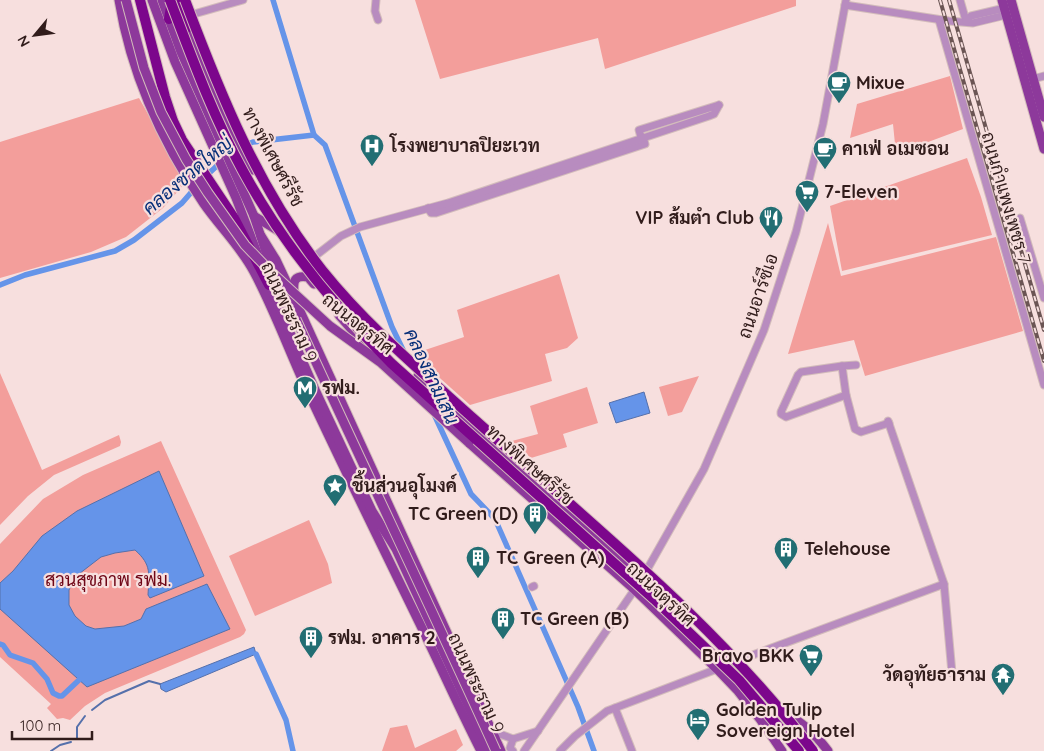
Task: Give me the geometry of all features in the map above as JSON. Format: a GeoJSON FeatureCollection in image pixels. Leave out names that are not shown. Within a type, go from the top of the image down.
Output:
{"type":"FeatureCollection","features":[{"type":"Feature","properties":{"kind":"highway"},"geometry":{"type":"LineString","coordinates":[[140,0],[165,97],[182,140],[234,218],[269,285]]}},
{"type":"Feature","properties":{"kind":"highway"},"geometry":{"type":"LineString","coordinates":[[169,19],[171,0]]}},
{"type":"Feature","properties":{"kind":"highway","name":"ทางพิเศษศรีรัช"},"geometry":{"type":"LineString","coordinates":[[171,0],[204,89],[243,171],[284,237],[331,299],[391,364],[654,599],[739,680],[799,751]]}},
{"type":"Feature","properties":{"kind":"highway"},"geometry":{"type":"LineString","coordinates":[[178,0],[187,28]]}},
{"type":"Feature","properties":{"kind":"highway","name":"ทางพิเศษศรีรัช"},"geometry":{"type":"LineString","coordinates":[[186,0],[219,90],[243,140],[268,189],[322,269],[350,302],[418,368],[698,620],[751,676],[813,751]]}},
{"type":"Feature","properties":{"kind":"main road","name":"ถนนพระราม 9"},"geometry":{"type":"LineString","coordinates":[[119,0],[129,49],[141,85],[162,133],[182,170],[206,206],[236,244],[253,271],[480,751]]}},
{"type":"Feature","properties":{"kind":"main road","name":"ถนนจตุรทิศ"},"geometry":{"type":"LineString","coordinates":[[126,0],[144,68],[161,112],[186,159],[223,216],[245,245],[330,326],[380,362],[469,444],[635,590],[717,669],[789,751]]}},
{"type":"Feature","properties":{"kind":"main road","name":"ถนนพระราม 9"},"geometry":{"type":"LineString","coordinates":[[152,0],[175,62],[247,200],[270,264],[370,481],[422,587],[496,751]]}},
{"type":"Feature","properties":{"kind":"main road","name":"ถนนพระราม 9"},"geometry":{"type":"LineString","coordinates":[[162,0],[269,285],[326,414],[372,511],[396,548],[489,751]]}},
{"type":"Feature","properties":{"kind":"main road"},"geometry":{"type":"LineString","coordinates":[[186,0],[187,28]]}},
{"type":"Feature","properties":{"kind":"main road"},"geometry":{"type":"LineString","coordinates":[[1011,0],[1044,117]]}},
{"type":"Feature","properties":{"kind":"main road"},"geometry":{"type":"LineString","coordinates":[[1004,8],[1044,148]]}},
{"type":"Feature","properties":{"kind":"main road","name":"ถนนจตุรทิศ"},"geometry":{"type":"LineString","coordinates":[[187,28],[219,106],[245,156],[276,211],[309,260],[372,332],[679,608],[775,707],[808,751]]}},
{"type":"Feature","properties":{"kind":"main road"},"geometry":{"type":"LineString","coordinates":[[254,216],[295,241]]}},
{"type":"Feature","properties":{"kind":"main road"},"geometry":{"type":"LineString","coordinates":[[234,218],[253,271]]}},
{"type":"Feature","properties":{"kind":"main road","name":"ถนนพระราม 9"},"geometry":{"type":"LineString","coordinates":[[261,236],[276,260],[294,298],[501,751]]}},
{"type":"Feature","properties":{"kind":"main road"},"geometry":{"type":"LineString","coordinates":[[309,260],[305,269],[308,277],[380,362]]}},
{"type":"Feature","properties":{"kind":"main road"},"geometry":{"type":"LineString","coordinates":[[294,298],[293,284],[296,278],[301,276],[308,277]]}},
{"type":"Feature","properties":{"kind":"main road"},"geometry":{"type":"LineString","coordinates":[[295,362],[316,392]]}},
{"type":"Feature","properties":{"kind":"main road"},"geometry":{"type":"LineString","coordinates":[[326,414],[337,414],[343,407]]}},
{"type":"Feature","properties":{"kind":"main road"},"geometry":{"type":"LineString","coordinates":[[332,426],[338,416],[348,418]]}},
{"type":"Feature","properties":{"kind":"main road"},"geometry":{"type":"LineString","coordinates":[[372,511],[419,621]]}},
{"type":"Feature","properties":{"kind":"main road","name":"ถนนจตุรทิศ"},"geometry":{"type":"LineString","coordinates":[[775,707],[801,722],[817,736],[828,751]]}},
{"type":"Feature","properties":{"kind":"main road","name":"ถนนจตุรทิศ"},"geometry":{"type":"LineString","coordinates":[[760,719],[782,751]]}},
{"type":"Feature","properties":{"kind":"street"},"geometry":{"type":"LineString","coordinates":[[187,16],[243,0]]}},
{"type":"Feature","properties":{"kind":"street"},"geometry":{"type":"LineString","coordinates":[[376,0],[375,11],[378,20]]}},
{"type":"Feature","properties":{"kind":"street"},"geometry":{"type":"LineString","coordinates":[[960,0],[966,21]]}},
{"type":"Feature","properties":{"kind":"street","name":"ถนนอาร์ซีเอ"},"geometry":{"type":"LineString","coordinates":[[524,751],[643,577],[704,468],[764,330],[796,232],[823,124],[846,2],[939,20],[972,22],[1004,8]]}},
{"type":"Feature","properties":{"kind":"street","name":"ถนนกำแพงเพชร 7"},"geometry":{"type":"LineString","coordinates":[[939,20],[1044,385]]}},
{"type":"Feature","properties":{"kind":"street"},"geometry":{"type":"LineString","coordinates":[[1033,79],[1044,76]]}},
{"type":"Feature","properties":{"kind":"street"},"geometry":{"type":"LineString","coordinates":[[309,260],[335,240],[360,227],[428,208],[470,199],[543,175],[714,114],[719,105],[639,130],[643,139]]}},
{"type":"Feature","properties":{"kind":"street"},"geometry":{"type":"LineString","coordinates":[[1020,218],[1044,298]]}},
{"type":"Feature","properties":{"kind":"street"},"geometry":{"type":"LineString","coordinates":[[846,395],[786,417],[781,414],[801,372],[856,365]]}},
{"type":"Feature","properties":{"kind":"street"},"geometry":{"type":"LineString","coordinates":[[842,366],[852,422],[857,432],[889,422],[944,584],[952,673]]}},
{"type":"Feature","properties":{"kind":"street"},"geometry":{"type":"LineString","coordinates":[[732,663],[944,584]]}},
{"type":"Feature","properties":{"kind":"street"},"geometry":{"type":"LineString","coordinates":[[560,751],[575,736],[607,711],[717,669]]}},
{"type":"Feature","properties":{"kind":"street"},"geometry":{"type":"LineString","coordinates":[[614,708],[632,751]]}},
{"type":"Feature","properties":{"kind":"street"},"geometry":{"type":"LineString","coordinates":[[492,731],[513,739],[538,732]]}},
{"type":"Feature","properties":{"kind":"street"},"geometry":{"type":"LineString","coordinates":[[512,751],[510,748],[513,739]]}},
{"type":"Feature","properties":{"kind":"green space"},"geometry":{"type":"Polygon","coordinates":[[[415,0],[796,0],[796,6],[605,69],[598,38],[440,79],[415,0]]]}},
{"type":"Feature","properties":{"kind":"green space"},"geometry":{"type":"Polygon","coordinates":[[[950,76],[963,129],[896,154],[893,124],[850,138],[857,104],[950,76]]]}},
{"type":"Feature","properties":{"kind":"green space"},"geometry":{"type":"Polygon","coordinates":[[[139,98],[186,182],[163,208],[126,237],[91,252],[0,278],[0,142],[139,98]]]}},
{"type":"Feature","properties":{"kind":"green space"},"geometry":{"type":"Polygon","coordinates":[[[967,158],[992,235],[842,271],[830,206],[967,158]]]}},
{"type":"Feature","properties":{"kind":"green space"},"geometry":{"type":"Polygon","coordinates":[[[828,223],[841,276],[996,237],[1023,331],[865,376],[854,340],[788,354],[828,223]]]}},
{"type":"Feature","properties":{"kind":"green space"},"geometry":{"type":"Polygon","coordinates":[[[559,274],[578,338],[567,348],[545,354],[552,381],[470,405],[413,354],[464,337],[457,310],[559,274]]]}},
{"type":"Feature","properties":{"kind":"green space"},"geometry":{"type":"Polygon","coordinates":[[[0,373],[42,470],[119,435],[121,442],[120,446],[54,475],[28,496],[0,525],[0,373]]]}},
{"type":"Feature","properties":{"kind":"green space"},"geometry":{"type":"Polygon","coordinates":[[[699,376],[682,412],[668,416],[659,387],[699,376]]]}},
{"type":"Feature","properties":{"kind":"green space"},"geometry":{"type":"Polygon","coordinates":[[[587,387],[598,423],[563,434],[567,447],[531,458],[512,441],[538,434],[530,406],[587,387]]]}},
{"type":"Feature","properties":{"kind":"green space","name":"สวนสุขภาพ รฟม."},"geometry":{"type":"Polygon","coordinates":[[[161,441],[246,630],[240,637],[105,693],[85,706],[70,720],[57,719],[47,708],[51,704],[0,657],[0,544],[43,499],[83,475],[161,441]]]}},
{"type":"Feature","properties":{"kind":"green space"},"geometry":{"type":"Polygon","coordinates":[[[309,520],[328,564],[332,583],[255,616],[229,556],[309,520]]]}},
{"type":"Feature","properties":{"kind":"green space"},"geometry":{"type":"Polygon","coordinates":[[[407,725],[415,748],[456,729],[463,745],[456,751],[382,751],[390,728],[407,725]]]}},
{"type":"Feature","properties":{"kind":"water"},"geometry":{"type":"Polygon","coordinates":[[[644,392],[650,413],[616,423],[609,403],[644,392]]]}},
{"type":"Feature","properties":{"kind":"water"},"geometry":{"type":"Polygon","coordinates":[[[159,471],[204,576],[150,598],[148,595],[148,570],[144,560],[135,550],[115,553],[101,557],[75,577],[69,590],[69,605],[75,616],[86,626],[95,629],[124,626],[141,619],[146,609],[207,584],[230,629],[87,687],[0,609],[0,583],[13,571],[42,536],[77,511],[159,471]]]}},
{"type":"Feature","properties":{"kind":"water"},"geometry":{"type":"Polygon","coordinates":[[[254,647],[256,654],[166,692],[161,689],[160,684],[254,647]]]}},
{"type":"Feature","properties":{"kind":"waterway","name":"คลองสามเสน"},"geometry":{"type":"LineString","coordinates":[[273,0],[314,135],[325,145],[392,327],[405,354]]}},
{"type":"Feature","properties":{"kind":"waterway","name":"คลองชวดใหญ่"},"geometry":{"type":"LineString","coordinates":[[243,146],[253,142],[314,135]]}},
{"type":"Feature","properties":{"kind":"waterway","name":"คลองชวดใหญ่"},"geometry":{"type":"LineString","coordinates":[[205,177],[222,161]]}},
{"type":"Feature","properties":{"kind":"waterway","name":"คลองชวดใหญ่"},"geometry":{"type":"LineString","coordinates":[[0,285],[25,275],[115,251],[134,240],[182,203],[195,188]]}},
{"type":"Feature","properties":{"kind":"waterway","name":"คลองสามเสน"},"geometry":{"type":"LineString","coordinates":[[433,412],[471,494],[495,519],[578,707],[594,751]]}},
{"type":"Feature","properties":{"kind":"waterway"},"geometry":{"type":"LineString","coordinates":[[0,644],[3,645],[10,655],[33,663],[47,679],[53,693],[59,696],[62,696],[79,680]]}},
{"type":"Feature","properties":{"kind":"waterway"},"geometry":{"type":"LineString","coordinates":[[256,654],[286,720],[293,751]]}},
{"type":"Feature","properties":{"kind":"waterway"},"geometry":{"type":"LineString","coordinates":[[92,710],[105,700],[149,681],[160,684]]}},
{"type":"Feature","properties":{"kind":"waterway"},"geometry":{"type":"LineString","coordinates":[[77,739],[77,727],[85,716]]}},
{"type":"Feature","properties":{"kind":"waterway"},"geometry":{"type":"LineString","coordinates":[[51,751],[60,745],[71,742]]}},
{"type":"Feature","properties":{"kind":"railway"},"geometry":{"type":"LineString","coordinates":[[940,0],[1044,361]]}},
{"type":"Feature","properties":{"kind":"railway"},"geometry":{"type":"LineString","coordinates":[[949,0],[1044,330]]}},
{"type":"Feature","properties":{"kind":"place","name":"Mixue"},"geometry":{"type":"Point","coordinates":[839,104]}},
{"type":"Feature","properties":{"kind":"place","name":"โรงพยาบาลปิยะเวท"},"geometry":{"type":"Point","coordinates":[372,167]}},
{"type":"Feature","properties":{"kind":"place","name":"คาเฟ่ อเมซอน"},"geometry":{"type":"Point","coordinates":[825,170]}},
{"type":"Feature","properties":{"kind":"place","name":"7-Eleven"},"geometry":{"type":"Point","coordinates":[807,213]}},
{"type":"Feature","properties":{"kind":"place","name":"VIP ส้มตำ Club"},"geometry":{"type":"Point","coordinates":[771,239]}},
{"type":"Feature","properties":{"kind":"place","name":"รฟม."},"geometry":{"type":"Point","coordinates":[305,409]}},
{"type":"Feature","properties":{"kind":"place","name":"ชิ้นส่วนอุโมงค์"},"geometry":{"type":"Point","coordinates":[335,507]}},
{"type":"Feature","properties":{"kind":"place","name":"TC Green (D)"},"geometry":{"type":"Point","coordinates":[535,535]}},
{"type":"Feature","properties":{"kind":"place","name":"Telehouse"},"geometry":{"type":"Point","coordinates":[786,570]}},
{"type":"Feature","properties":{"kind":"place","name":"TC Green (A)"},"geometry":{"type":"Point","coordinates":[478,579]}},
{"type":"Feature","properties":{"kind":"place","name":"TC Green (B)"},"geometry":{"type":"Point","coordinates":[503,640]}},
{"type":"Feature","properties":{"kind":"place","name":"รฟม. อาคาร 2"},"geometry":{"type":"Point","coordinates":[311,659]}},
{"type":"Feature","properties":{"kind":"place","name":"Bravo BKK"},"geometry":{"type":"Point","coordinates":[811,677]}},
{"type":"Feature","properties":{"kind":"place","name":"วัดอุทัยธาราม"},"geometry":{"type":"Point","coordinates":[1003,696]}},
{"type":"Feature","properties":{"kind":"place","name":"Golden Tulip Sovereign Hotel"},"geometry":{"type":"Point","coordinates":[698,741]}}]}
